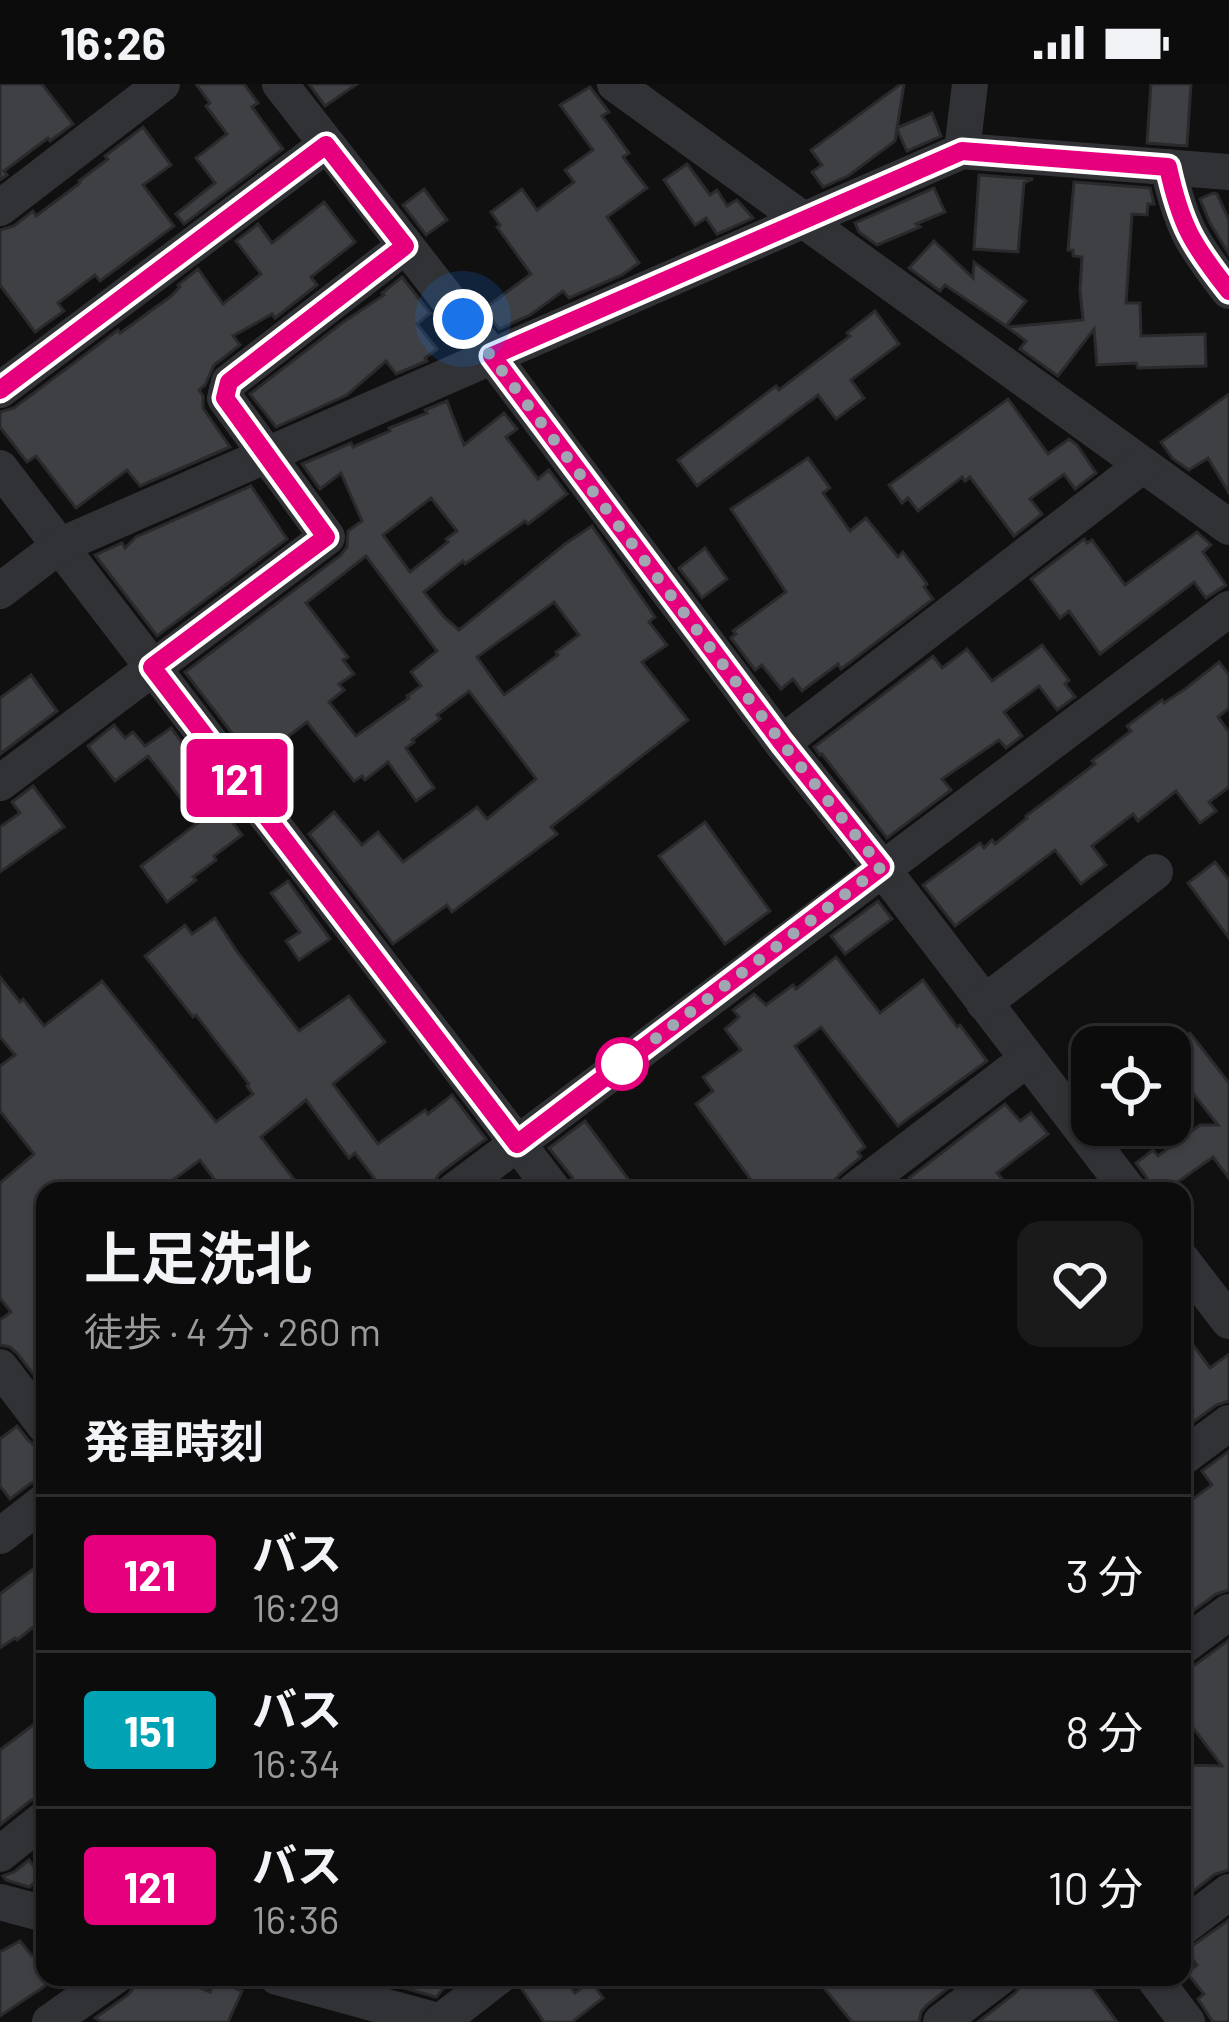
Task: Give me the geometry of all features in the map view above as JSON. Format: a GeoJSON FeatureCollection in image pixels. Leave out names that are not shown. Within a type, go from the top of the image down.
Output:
{"type":"FeatureCollection","features":[{"type":"Feature","properties":{"kind":"street"},"geometry":{"type":"LineString","coordinates":[[0,208],[162,84]]}},
{"type":"Feature","properties":{"kind":"street"},"geometry":{"type":"LineString","coordinates":[[280,84],[1122,1182]]}},
{"type":"Feature","properties":{"kind":"street"},"geometry":{"type":"LineString","coordinates":[[962,151],[970,84]]}},
{"type":"Feature","properties":{"kind":"street"},"geometry":{"type":"LineString","coordinates":[[635,89],[804,220],[1229,527]]}},
{"type":"Feature","properties":{"kind":"street"},"geometry":{"type":"LineString","coordinates":[[0,390],[326,145]]}},
{"type":"Feature","properties":{"kind":"street"},"geometry":{"type":"LineString","coordinates":[[0,590],[58,545],[962,151],[1229,172]]}},
{"type":"Feature","properties":{"kind":"street"},"geometry":{"type":"LineString","coordinates":[[1168,167],[1182,223],[1229,291]]}},
{"type":"Feature","properties":{"kind":"street"},"geometry":{"type":"LineString","coordinates":[[0,783],[326,537],[225,398],[229,382],[405,246]]}},
{"type":"Feature","properties":{"kind":"street"},"geometry":{"type":"LineString","coordinates":[[782,743],[1143,465]]}},
{"type":"Feature","properties":{"kind":"street"},"geometry":{"type":"LineString","coordinates":[[0,468],[547,1182]]}},
{"type":"Feature","properties":{"kind":"street"},"geometry":{"type":"LineString","coordinates":[[466,1182],[881,867],[1228,612]]}},
{"type":"Feature","properties":{"kind":"street"},"geometry":{"type":"LineString","coordinates":[[984,1003],[1155,872]]}},
{"type":"Feature","properties":{"kind":"street"},"geometry":{"type":"LineString","coordinates":[[866,1182],[1027,1059]]}},
{"type":"Feature","properties":{"kind":"street"},"geometry":{"type":"LineString","coordinates":[[1191,1272],[1229,1321]]}},
{"type":"Feature","properties":{"kind":"street"},"geometry":{"type":"LineString","coordinates":[[0,1367],[36,1414]]}},
{"type":"Feature","properties":{"kind":"street"},"geometry":{"type":"LineString","coordinates":[[1191,1451],[1229,1423]]}},
{"type":"Feature","properties":{"kind":"street"},"geometry":{"type":"LineString","coordinates":[[0,1535],[36,1509]]}},
{"type":"Feature","properties":{"kind":"street"},"geometry":{"type":"LineString","coordinates":[[1191,1640],[1229,1612]]}},
{"type":"Feature","properties":{"kind":"street"},"geometry":{"type":"LineString","coordinates":[[0,1854],[36,1825]]}},
{"type":"Feature","properties":{"kind":"street"},"geometry":{"type":"LineString","coordinates":[[1191,1921],[1229,1892]]}},
{"type":"Feature","properties":{"kind":"street"},"geometry":{"type":"LineString","coordinates":[[0,1902],[36,1912]]}},
{"type":"Feature","properties":{"kind":"street"},"geometry":{"type":"LineString","coordinates":[[59,2020],[102,1986]]}},
{"type":"Feature","properties":{"kind":"street"},"geometry":{"type":"LineString","coordinates":[[310,1986],[441,2022],[475,1986]]}},
{"type":"Feature","properties":{"kind":"street"},"geometry":{"type":"LineString","coordinates":[[941,2022],[988,1986]]}},
{"type":"Feature","properties":{"kind":"street"},"geometry":{"type":"LineString","coordinates":[[1160,1986],[1187,2022]]}},
{"type":"Feature","properties":{"kind":"building"},"geometry":{"type":"Polygon","coordinates":[[[0,84],[42,84],[73,124],[4,171],[7,175],[0,180],[0,84]]]}},
{"type":"Feature","properties":{"kind":"building"},"geometry":{"type":"Polygon","coordinates":[[[196,84],[244,84],[258,103],[252,107],[283,149],[184,224],[176,214],[215,183],[196,158],[227,134],[196,84]]]}},
{"type":"Feature","properties":{"kind":"building"},"geometry":{"type":"Polygon","coordinates":[[[309,84],[357,84],[325,106],[309,84]]]}},
{"type":"Feature","properties":{"kind":"building"},"geometry":{"type":"Polygon","coordinates":[[[901,84],[897,128],[932,113],[941,136],[907,151],[897,129],[895,141],[848,176],[823,187],[812,172],[822,165],[811,150],[901,84]]]}},
{"type":"Feature","properties":{"kind":"building"},"geometry":{"type":"Polygon","coordinates":[[[1151,84],[1191,84],[1187,146],[1147,143],[1151,84]]]}},
{"type":"Feature","properties":{"kind":"building"},"geometry":{"type":"Polygon","coordinates":[[[590,87],[609,112],[602,116],[629,153],[623,157],[647,188],[607,217],[639,263],[569,298],[563,291],[530,315],[499,329],[484,309],[531,274],[491,212],[522,189],[537,210],[574,182],[565,170],[593,150],[560,105],[590,87]]]}},
{"type":"Feature","properties":{"kind":"building"},"geometry":{"type":"Polygon","coordinates":[[[143,127],[171,165],[143,185],[174,226],[100,281],[95,275],[58,303],[64,311],[35,332],[0,285],[0,230],[33,211],[36,216],[143,127]]]}},
{"type":"Feature","properties":{"kind":"building"},"geometry":{"type":"Polygon","coordinates":[[[687,164],[710,195],[717,190],[727,206],[737,200],[753,218],[717,234],[706,218],[695,225],[664,180],[687,164]]]}},
{"type":"Feature","properties":{"kind":"building"},"geometry":{"type":"Polygon","coordinates":[[[979,175],[1033,179],[1024,183],[1018,252],[974,249],[979,175]]]}},
{"type":"Feature","properties":{"kind":"building"},"geometry":{"type":"Polygon","coordinates":[[[1074,182],[1150,188],[1154,204],[1148,204],[1147,215],[1132,214],[1126,303],[1140,303],[1141,336],[1205,334],[1206,366],[1097,365],[1094,329],[1058,376],[1020,349],[1026,341],[1007,327],[1083,320],[1082,257],[1068,250],[1074,182]]]}},
{"type":"Feature","properties":{"kind":"building"},"geometry":{"type":"Polygon","coordinates":[[[934,188],[945,212],[916,224],[920,227],[877,245],[859,232],[855,223],[934,188]]]}},
{"type":"Feature","properties":{"kind":"building"},"geometry":{"type":"Polygon","coordinates":[[[424,189],[447,220],[426,235],[403,205],[424,189]]]}},
{"type":"Feature","properties":{"kind":"building"},"geometry":{"type":"Polygon","coordinates":[[[1213,193],[1229,220],[1229,254],[1200,199],[1213,193]]]}},
{"type":"Feature","properties":{"kind":"building"},"geometry":{"type":"Polygon","coordinates":[[[324,202],[355,242],[311,277],[317,285],[275,318],[272,314],[233,336],[240,345],[214,365],[199,390],[203,408],[230,447],[140,486],[127,470],[76,508],[36,456],[27,462],[0,427],[0,412],[14,408],[170,297],[198,269],[223,304],[261,274],[236,241],[258,224],[272,243],[324,202]]]}},
{"type":"Feature","properties":{"kind":"building"},"geometry":{"type":"Polygon","coordinates":[[[934,241],[973,278],[974,262],[1026,301],[1006,326],[945,285],[940,291],[909,268],[934,241]]]}},
{"type":"Feature","properties":{"kind":"building"},"geometry":{"type":"Polygon","coordinates":[[[402,277],[430,313],[417,324],[437,349],[427,361],[396,374],[386,361],[347,395],[276,427],[250,394],[402,277]]]}},
{"type":"Feature","properties":{"kind":"building"},"geometry":{"type":"Polygon","coordinates":[[[875,311],[899,344],[851,380],[864,398],[836,419],[818,395],[697,486],[678,460],[776,386],[779,390],[875,311]]]}},
{"type":"Feature","properties":{"kind":"building"},"geometry":{"type":"Polygon","coordinates":[[[1229,394],[1229,493],[1208,458],[1189,470],[1161,442],[1229,394]]]}},
{"type":"Feature","properties":{"kind":"building"},"geometry":{"type":"Polygon","coordinates":[[[1008,399],[1048,454],[1069,439],[1096,473],[1075,489],[1064,474],[1030,499],[1042,514],[1014,536],[970,477],[965,481],[962,477],[918,511],[908,498],[902,503],[889,485],[1008,399]]]}},
{"type":"Feature","properties":{"kind":"building"},"geometry":{"type":"Polygon","coordinates":[[[447,401],[464,445],[504,413],[517,429],[506,437],[538,479],[549,470],[567,494],[424,592],[444,617],[459,630],[592,526],[655,617],[649,622],[667,645],[642,662],[688,720],[551,827],[557,834],[452,912],[447,905],[393,944],[309,834],[334,812],[362,845],[378,832],[403,862],[477,807],[487,819],[536,779],[531,772],[469,691],[437,715],[440,719],[406,748],[434,788],[416,801],[388,762],[365,780],[362,776],[354,781],[307,722],[254,762],[185,672],[341,555],[348,531],[362,521],[341,473],[320,489],[302,464],[390,431],[427,413],[425,410],[447,401]],[[431,498],[383,535],[410,572],[457,531],[431,498]],[[366,556],[306,603],[348,657],[343,660],[354,674],[339,684],[344,690],[329,702],[356,736],[421,686],[411,672],[437,651],[366,556]],[[554,602],[477,657],[504,695],[579,635],[554,602]]]}},
{"type":"Feature","properties":{"kind":"building"},"geometry":{"type":"Polygon","coordinates":[[[808,458],[830,488],[823,493],[850,531],[866,518],[898,557],[903,552],[933,599],[841,669],[838,664],[802,691],[793,679],[781,689],[762,665],[755,670],[731,638],[736,634],[733,631],[786,592],[731,509],[808,458]]]}},
{"type":"Feature","properties":{"kind":"building"},"geometry":{"type":"Polygon","coordinates":[[[251,486],[287,539],[157,636],[95,555],[122,543],[125,548],[136,537],[251,486]]]}},
{"type":"Feature","properties":{"kind":"building"},"geometry":{"type":"Polygon","coordinates":[[[1197,532],[1211,545],[1203,552],[1226,585],[1206,598],[1194,582],[1100,654],[1069,611],[1060,618],[1031,579],[1084,539],[1092,540],[1125,585],[1197,532]]]}},
{"type":"Feature","properties":{"kind":"building"},"geometry":{"type":"Polygon","coordinates":[[[705,548],[727,579],[702,598],[679,568],[705,548]]]}},
{"type":"Feature","properties":{"kind":"building"},"geometry":{"type":"Polygon","coordinates":[[[1042,645],[1069,680],[1065,684],[1075,697],[1057,710],[1039,686],[1004,712],[1022,736],[1006,748],[999,740],[942,779],[951,790],[887,838],[814,747],[933,656],[942,668],[967,649],[992,681],[1042,645]]]}},
{"type":"Feature","properties":{"kind":"building"},"geometry":{"type":"Polygon","coordinates":[[[1219,662],[1229,675],[1229,708],[1218,717],[1229,732],[1229,787],[1209,802],[1216,811],[1200,823],[1176,791],[1138,821],[1133,814],[1092,846],[1106,865],[1081,884],[1055,850],[955,926],[923,885],[980,843],[984,848],[992,840],[995,844],[1095,764],[1092,761],[1131,731],[1127,726],[1219,662]]]}},
{"type":"Feature","properties":{"kind":"building"},"geometry":{"type":"Polygon","coordinates":[[[31,675],[57,711],[0,754],[0,698],[31,675]]]}},
{"type":"Feature","properties":{"kind":"building"},"geometry":{"type":"Polygon","coordinates":[[[114,725],[125,738],[133,732],[145,746],[171,728],[208,776],[201,781],[242,835],[167,902],[141,866],[199,822],[148,756],[115,781],[88,746],[114,725]]]}},
{"type":"Feature","properties":{"kind":"building"},"geometry":{"type":"Polygon","coordinates":[[[33,786],[64,827],[0,872],[0,827],[20,813],[12,802],[33,786]]]}},
{"type":"Feature","properties":{"kind":"building"},"geometry":{"type":"Polygon","coordinates":[[[705,822],[770,911],[725,944],[659,856],[705,822]]]}},
{"type":"Feature","properties":{"kind":"building"},"geometry":{"type":"Polygon","coordinates":[[[1215,862],[1229,880],[1229,938],[1188,883],[1215,862]]]}},
{"type":"Feature","properties":{"kind":"building"},"geometry":{"type":"Polygon","coordinates":[[[288,881],[330,939],[299,960],[286,941],[300,932],[271,893],[288,881]]]}},
{"type":"Feature","properties":{"kind":"building"},"geometry":{"type":"Polygon","coordinates":[[[878,901],[892,919],[845,954],[831,936],[878,901]]]}},
{"type":"Feature","properties":{"kind":"building"},"geometry":{"type":"Polygon","coordinates":[[[215,918],[299,1031],[349,996],[385,1042],[333,1084],[378,1144],[452,1095],[486,1139],[434,1182],[377,1182],[355,1153],[349,1158],[306,1100],[261,1137],[296,1182],[216,1182],[200,1160],[170,1182],[36,1182],[36,1377],[17,1353],[0,1345],[0,1320],[11,1312],[0,1298],[0,1183],[34,1154],[0,1111],[0,1066],[15,1055],[0,1037],[0,977],[44,1026],[102,981],[216,1122],[253,1094],[249,1084],[145,956],[185,925],[192,934],[215,918]]]}},
{"type":"Feature","properties":{"kind":"building"},"geometry":{"type":"Polygon","coordinates":[[[836,957],[880,1013],[923,980],[987,1061],[898,1126],[821,1027],[795,1046],[865,1147],[858,1152],[861,1157],[834,1182],[752,1182],[696,1104],[713,1091],[703,1077],[741,1050],[725,1029],[739,1017],[733,1010],[754,994],[766,1005],[793,985],[796,989],[836,957]]]}},
{"type":"Feature","properties":{"kind":"building"},"geometry":{"type":"Polygon","coordinates":[[[1191,1034],[1229,1083],[1229,1178],[1213,1157],[1178,1182],[1148,1182],[1136,1163],[1153,1150],[1158,1156],[1172,1146],[1191,1146],[1191,1132],[1200,1125],[1218,1125],[1191,1091],[1191,1034]]]}},
{"type":"Feature","properties":{"kind":"building"},"geometry":{"type":"Polygon","coordinates":[[[1005,1104],[1020,1121],[1031,1113],[1048,1134],[997,1173],[1004,1182],[912,1182],[909,1178],[1005,1104]]]}},
{"type":"Feature","properties":{"kind":"building"},"geometry":{"type":"Polygon","coordinates":[[[585,1121],[630,1182],[573,1182],[549,1148],[585,1121]]]}},
{"type":"Feature","properties":{"kind":"building"},"geometry":{"type":"Polygon","coordinates":[[[1191,1342],[1210,1368],[1229,1354],[1229,1401],[1191,1423],[1191,1342]]]}},
{"type":"Feature","properties":{"kind":"building"},"geometry":{"type":"Polygon","coordinates":[[[17,1426],[36,1446],[36,1482],[10,1499],[0,1486],[0,1439],[17,1426]]]}},
{"type":"Feature","properties":{"kind":"building"},"geometry":{"type":"Polygon","coordinates":[[[1229,1451],[1229,1590],[1191,1612],[1191,1500],[1212,1485],[1202,1471],[1229,1451]]]}},
{"type":"Feature","properties":{"kind":"building"},"geometry":{"type":"Polygon","coordinates":[[[36,1567],[36,1625],[0,1648],[0,1594],[36,1567]]]}},
{"type":"Feature","properties":{"kind":"building"},"geometry":{"type":"Polygon","coordinates":[[[1229,1640],[1229,1870],[1215,1874],[1191,1893],[1191,1765],[1222,1766],[1191,1725],[1191,1666],[1229,1640]]]}},
{"type":"Feature","properties":{"kind":"building"},"geometry":{"type":"Polygon","coordinates":[[[36,1723],[36,1799],[0,1825],[0,1750],[36,1723]]]}},
{"type":"Feature","properties":{"kind":"building"},"geometry":{"type":"Polygon","coordinates":[[[29,1860],[36,1869],[36,1882],[29,1887],[3,1876],[29,1860]]]}},
{"type":"Feature","properties":{"kind":"building"},"geometry":{"type":"Polygon","coordinates":[[[1229,1920],[1229,2022],[1213,2022],[1198,1999],[1204,1994],[1191,1978],[1197,1965],[1191,1947],[1229,1920]]]}},
{"type":"Feature","properties":{"kind":"building"},"geometry":{"type":"Polygon","coordinates":[[[20,1941],[32,1956],[36,1953],[36,1986],[45,1986],[0,2016],[0,1952],[20,1941]]]}},
{"type":"Feature","properties":{"kind":"building"},"geometry":{"type":"Polygon","coordinates":[[[196,1986],[210,1992],[213,1986],[230,1986],[242,1991],[228,2022],[102,2022],[95,2018],[134,1987],[196,1986]]]}},
{"type":"Feature","properties":{"kind":"building"},"geometry":{"type":"Polygon","coordinates":[[[397,1986],[444,1988],[436,1997],[397,1986]]]}},
{"type":"Feature","properties":{"kind":"building"},"geometry":{"type":"Polygon","coordinates":[[[520,1986],[570,1986],[575,1993],[595,1986],[603,1998],[572,2022],[544,2022],[520,1986]]]}},
{"type":"Feature","properties":{"kind":"building"},"geometry":{"type":"Polygon","coordinates":[[[822,1986],[951,1986],[927,2005],[919,2022],[852,2022],[822,1986]]]}},
{"type":"Feature","properties":{"kind":"building"},"geometry":{"type":"Polygon","coordinates":[[[1097,1986],[1093,1989],[1117,2022],[978,2022],[1020,1987],[1097,1986]]]}},
{"type":"Feature","properties":{"kind":"bus line","name":"121"},"geometry":{"type":"LineString","coordinates":[[0,390],[326,145],[405,246],[229,382],[225,398],[326,537],[152,667],[517,1144],[881,867],[782,743],[492,356],[962,151],[1168,167],[1182,223],[1229,291]]}},
{"type":"Feature","properties":{"kind":"route"},"geometry":{"type":"LineString","coordinates":[[463,319],[881,867],[622,1064]]}}]}
